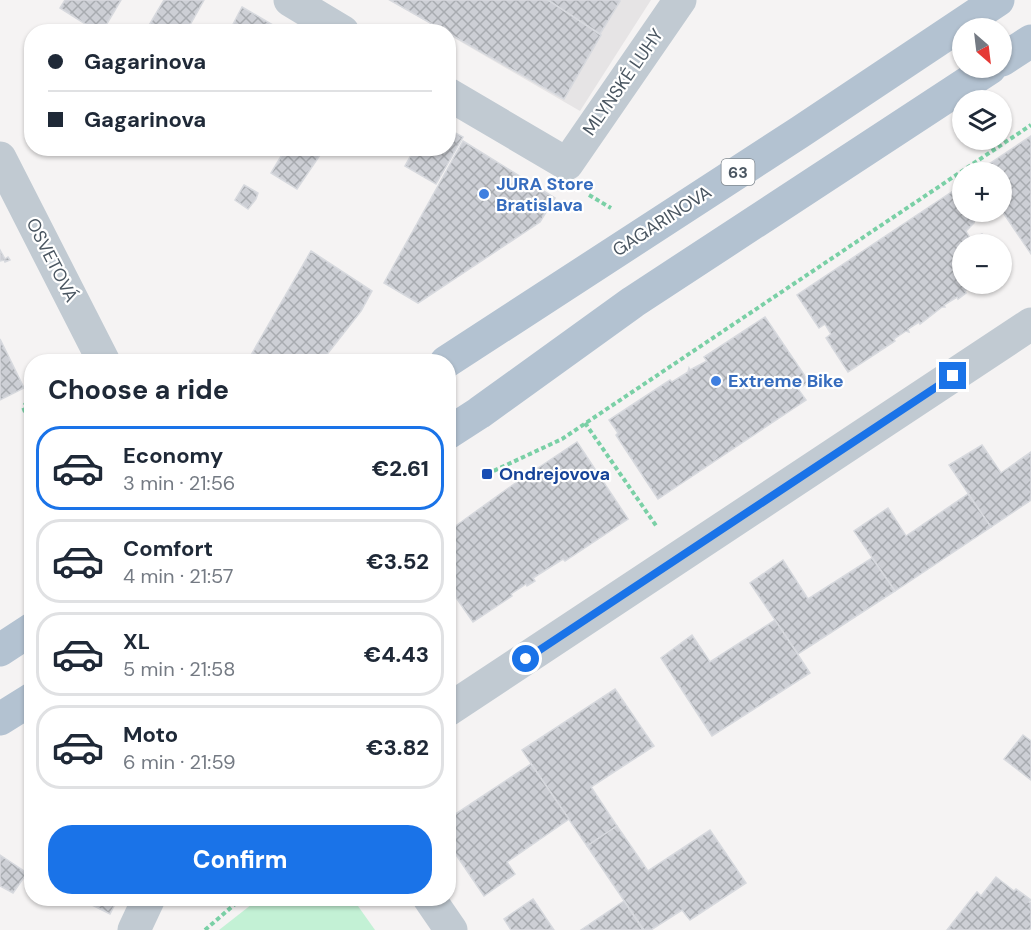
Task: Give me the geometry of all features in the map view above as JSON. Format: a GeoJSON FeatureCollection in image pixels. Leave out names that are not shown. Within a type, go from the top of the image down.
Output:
{"type":"FeatureCollection","features":[{"type":"Feature","properties":{"kind":"main road","name":"GAGARINOVA"},"geometry":{"type":"LineString","coordinates":[[456,356],[998,0]]}},
{"type":"Feature","properties":{"kind":"main road"},"geometry":{"type":"LineString","coordinates":[[1012,53],[1031,41]]}},
{"type":"Feature","properties":{"kind":"main road"},"geometry":{"type":"LineString","coordinates":[[456,428],[633,302],[975,78]]}},
{"type":"Feature","properties":{"kind":"main road"},"geometry":{"type":"LineString","coordinates":[[0,650],[24,634]]}},
{"type":"Feature","properties":{"kind":"main road"},"geometry":{"type":"LineString","coordinates":[[0,719],[24,704]]}},
{"type":"Feature","properties":{"kind":"street"},"geometry":{"type":"LineString","coordinates":[[290,0],[330,24]]}},
{"type":"Feature","properties":{"kind":"street","name":"MLYNSKÉ LUHY"},"geometry":{"type":"LineString","coordinates":[[456,99],[567,164],[680,0]]}},
{"type":"Feature","properties":{"kind":"street","name":"OSVETOVÁ"},"geometry":{"type":"LineString","coordinates":[[0,158],[100,354]]}},
{"type":"Feature","properties":{"kind":"street"},"geometry":{"type":"LineString","coordinates":[[456,705],[1031,324]]}},
{"type":"Feature","properties":{"kind":"street"},"geometry":{"type":"LineString","coordinates":[[134,930],[145,906]]}},
{"type":"Feature","properties":{"kind":"street"},"geometry":{"type":"LineString","coordinates":[[434,906],[451,930]]}},
{"type":"Feature","properties":{"kind":"path"},"geometry":{"type":"LineString","coordinates":[[487,474],[562,439],[1031,125]]}},
{"type":"Feature","properties":{"kind":"path"},"geometry":{"type":"LineString","coordinates":[[585,423],[661,533]]}},
{"type":"Feature","properties":{"kind":"path"},"geometry":{"type":"LineString","coordinates":[[205,930],[233,906]]}},
{"type":"Feature","properties":{"kind":"shaded area"},"geometry":{"type":"Polygon","coordinates":[[[388,0],[651,0],[580,111],[456,39],[456,24],[431,24],[388,0]]]}},
{"type":"Feature","properties":{"kind":"green space"},"geometry":{"type":"Polygon","coordinates":[[[250,906],[358,906],[375,930],[219,930],[250,906]]]}},
{"type":"Feature","properties":{"kind":"building"},"geometry":{"type":"Polygon","coordinates":[[[65,0],[121,0],[107,24],[85,24],[60,8],[65,0]]]}},
{"type":"Feature","properties":{"kind":"building"},"geometry":{"type":"Polygon","coordinates":[[[164,0],[204,0],[190,24],[150,24],[164,0]]]}},
{"type":"Feature","properties":{"kind":"building"},"geometry":{"type":"Polygon","coordinates":[[[390,0],[548,0],[601,35],[564,99],[456,38],[456,24],[432,24],[390,0]]]}},
{"type":"Feature","properties":{"kind":"building"},"geometry":{"type":"Polygon","coordinates":[[[548,0],[619,0],[620,1],[600,34],[548,0]]]}},
{"type":"Feature","properties":{"kind":"building"},"geometry":{"type":"Polygon","coordinates":[[[242,7],[271,24],[233,24],[242,7]]]}},
{"type":"Feature","properties":{"kind":"building"},"geometry":{"type":"Polygon","coordinates":[[[456,133],[463,137],[456,149],[456,133]]]}},
{"type":"Feature","properties":{"kind":"building"},"geometry":{"type":"Polygon","coordinates":[[[1031,136],[1031,254],[1009,222],[1012,222],[1012,162],[992,162],[1031,136]]]}},
{"type":"Feature","properties":{"kind":"building"},"geometry":{"type":"Polygon","coordinates":[[[463,141],[555,198],[540,222],[418,303],[384,283],[463,141]]]}},
{"type":"Feature","properties":{"kind":"building"},"geometry":{"type":"Polygon","coordinates":[[[281,156],[319,156],[297,189],[271,173],[281,156]]]}},
{"type":"Feature","properties":{"kind":"building"},"geometry":{"type":"Polygon","coordinates":[[[411,156],[452,156],[436,184],[405,166],[411,156]]]}},
{"type":"Feature","properties":{"kind":"building"},"geometry":{"type":"Polygon","coordinates":[[[244,185],[258,193],[248,209],[235,200],[244,185]]]}},
{"type":"Feature","properties":{"kind":"building"},"geometry":{"type":"Polygon","coordinates":[[[952,192],[952,222],[974,222],[966,231],[968,234],[952,234],[952,294],[965,294],[944,305],[945,307],[920,324],[919,322],[908,329],[909,332],[906,331],[894,339],[895,341],[848,372],[826,338],[831,334],[825,324],[819,328],[797,295],[952,192]]]}},
{"type":"Feature","properties":{"kind":"building"},"geometry":{"type":"Polygon","coordinates":[[[0,250],[5,259],[8,257],[10,260],[0,261],[0,250]]]}},
{"type":"Feature","properties":{"kind":"building"},"geometry":{"type":"Polygon","coordinates":[[[311,251],[372,291],[361,311],[327,354],[252,354],[311,251]]]}},
{"type":"Feature","properties":{"kind":"building"},"geometry":{"type":"Polygon","coordinates":[[[765,317],[809,382],[798,389],[806,400],[658,499],[616,435],[618,433],[609,420],[670,380],[672,382],[688,372],[689,368],[690,370],[707,361],[704,357],[765,317]]]}},
{"type":"Feature","properties":{"kind":"building"},"geometry":{"type":"Polygon","coordinates":[[[0,339],[24,388],[0,400],[0,339]]]}},
{"type":"Feature","properties":{"kind":"building"},"geometry":{"type":"Polygon","coordinates":[[[577,442],[628,519],[565,561],[563,559],[533,578],[535,581],[527,586],[526,584],[473,622],[456,598],[456,526],[577,442]]]}},
{"type":"Feature","properties":{"kind":"building"},"geometry":{"type":"Polygon","coordinates":[[[982,445],[1001,473],[1031,452],[1031,500],[991,527],[949,465],[982,445]]]}},
{"type":"Feature","properties":{"kind":"building"},"geometry":{"type":"Polygon","coordinates":[[[968,494],[991,527],[895,591],[854,531],[888,508],[906,536],[968,494]]]}},
{"type":"Feature","properties":{"kind":"building"},"geometry":{"type":"Polygon","coordinates":[[[872,558],[895,591],[798,654],[750,583],[783,560],[808,599],[872,558]]]}},
{"type":"Feature","properties":{"kind":"building"},"geometry":{"type":"Polygon","coordinates":[[[775,620],[810,673],[712,736],[661,658],[692,635],[710,662],[775,620]]]}},
{"type":"Feature","properties":{"kind":"building"},"geometry":{"type":"Polygon","coordinates":[[[615,689],[654,746],[591,787],[617,826],[587,846],[522,750],[615,689]]]}},
{"type":"Feature","properties":{"kind":"building"},"geometry":{"type":"Polygon","coordinates":[[[1023,735],[1031,741],[1031,780],[1004,759],[1023,735]]]}},
{"type":"Feature","properties":{"kind":"building"},"geometry":{"type":"Polygon","coordinates":[[[531,764],[569,819],[507,862],[515,874],[484,896],[456,855],[456,814],[531,764]]]}},
{"type":"Feature","properties":{"kind":"building"},"geometry":{"type":"Polygon","coordinates":[[[617,826],[648,871],[710,830],[746,883],[690,920],[682,910],[651,930],[644,930],[587,846],[617,826]]]}},
{"type":"Feature","properties":{"kind":"building"},"geometry":{"type":"Polygon","coordinates":[[[0,855],[24,871],[24,877],[13,893],[0,886],[0,855]]]}},
{"type":"Feature","properties":{"kind":"building"},"geometry":{"type":"Polygon","coordinates":[[[996,877],[1014,891],[1016,889],[1031,900],[1029,902],[1031,903],[1031,928],[1029,930],[947,930],[977,892],[981,896],[996,877]]]}},
{"type":"Feature","properties":{"kind":"building"},"geometry":{"type":"Polygon","coordinates":[[[533,899],[554,930],[511,930],[504,919],[533,899]]]}},
{"type":"Feature","properties":{"kind":"building"},"geometry":{"type":"Polygon","coordinates":[[[624,901],[643,930],[581,930],[624,901]]]}},
{"type":"Feature","properties":{"kind":"building"},"geometry":{"type":"Polygon","coordinates":[[[94,906],[114,906],[110,914],[94,906]]]}},
{"type":"Feature","properties":{"kind":"place","name":"JURA Store Bratislava"},"geometry":{"type":"Point","coordinates":[484,194]}},
{"type":"Feature","properties":{"kind":"place","name":"Extreme Bike"},"geometry":{"type":"Point","coordinates":[716,381]}},
{"type":"Feature","properties":{"kind":"place","name":"Ondrejovova"},"geometry":{"type":"Point","coordinates":[487,474]}},
{"type":"Feature","properties":{"kind":"route"},"geometry":{"type":"LineString","coordinates":[[526,659],[953,376]]}}]}
